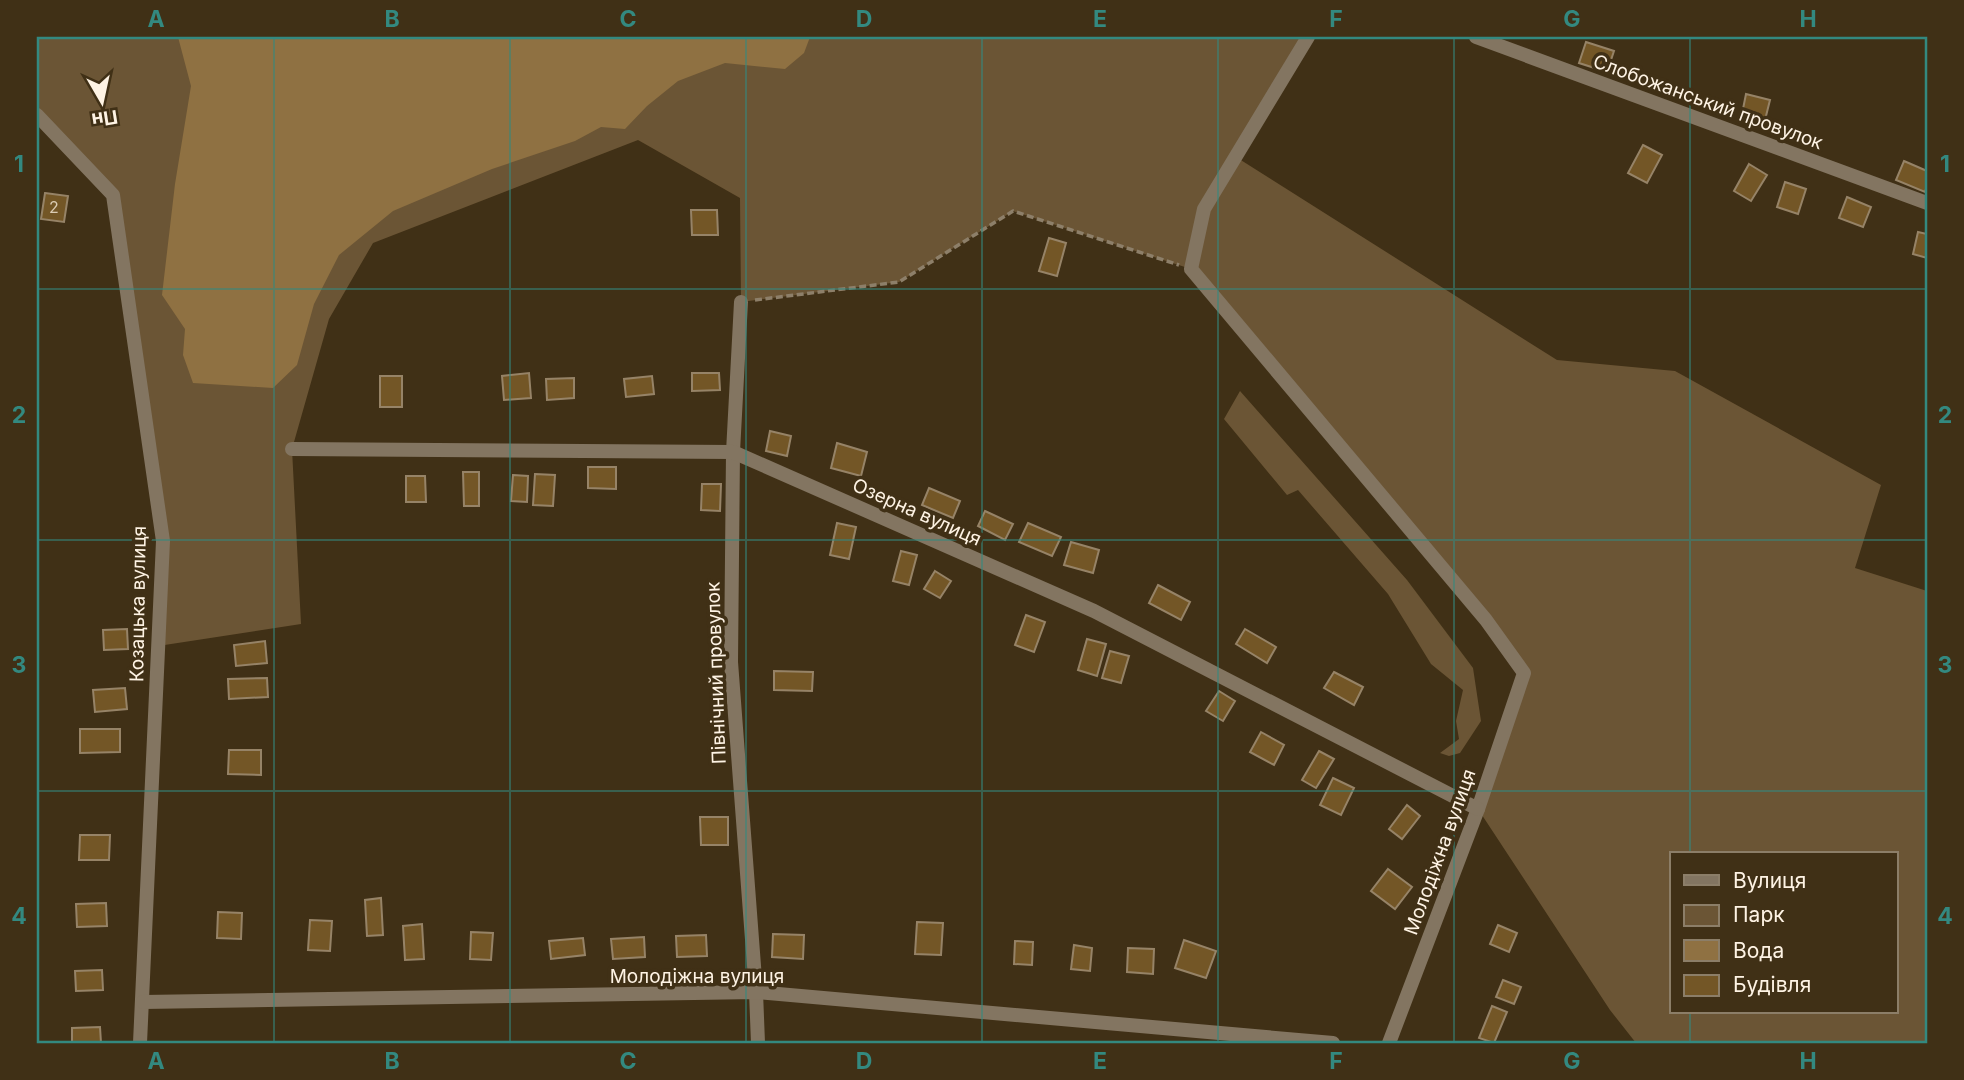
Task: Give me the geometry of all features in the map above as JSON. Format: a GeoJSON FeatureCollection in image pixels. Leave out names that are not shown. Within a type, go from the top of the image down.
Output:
{"type":"FeatureCollection","features":[{"type":"Feature","properties":{"kind":"street"},"geometry":{"type":"LineString","coordinates":[[1191,268],[1203,209],[1308,37]]}},
{"type":"Feature","properties":{"kind":"street","name":"Слобожанський провулок"},"geometry":{"type":"LineString","coordinates":[[1476,37],[1927,203]]}},
{"type":"Feature","properties":{"kind":"street","name":"Козацька вулиця"},"geometry":{"type":"LineString","coordinates":[[37,115],[113,195],[163,541],[140,1043]]}},
{"type":"Feature","properties":{"kind":"street","name":"Молодіжна вулиця"},"geometry":{"type":"LineString","coordinates":[[1191,268],[1486,620],[1524,673],[1478,809],[1390,1043]]}},
{"type":"Feature","properties":{"kind":"street","name":"Північний провулок"},"geometry":{"type":"LineString","coordinates":[[741,302],[733,452],[731,662],[758,1043]]}},
{"type":"Feature","properties":{"kind":"street","name":"Озерна вулиця"},"geometry":{"type":"LineString","coordinates":[[292,449],[733,452],[1094,611],[1478,809]]}},
{"type":"Feature","properties":{"kind":"street","name":"Молодіжна вулиця"},"geometry":{"type":"LineString","coordinates":[[143,1002],[756,992],[1333,1043]]}},
{"type":"Feature","properties":{"kind":"path"},"geometry":{"type":"LineString","coordinates":[[741,302],[899,282],[1013,211],[1191,268]]}},
{"type":"Feature","properties":{"kind":"green space"},"geometry":{"type":"Polygon","coordinates":[[[37,37],[1308,37],[1236,157],[1557,360],[1675,371],[1881,485],[1855,568],[1927,591],[1927,1043],[1636,1043],[1610,1010],[1478,809],[1524,673],[1191,269],[1013,211],[899,282],[741,302],[740,198],[638,140],[373,243],[329,319],[292,449],[301,624],[158,646],[163,541],[113,195],[37,115],[37,37]]]}},
{"type":"Feature","properties":{"kind":"green space"},"geometry":{"type":"Polygon","coordinates":[[[1240,391],[1407,580],[1473,668],[1481,721],[1460,753],[1449,756],[1440,753],[1459,739],[1456,721],[1463,690],[1431,664],[1388,594],[1298,490],[1287,495],[1224,419],[1240,391]]]}},
{"type":"Feature","properties":{"kind":"water"},"geometry":{"type":"Polygon","coordinates":[[[178,37],[810,37],[804,53],[785,69],[725,63],[678,81],[647,106],[625,129],[601,127],[575,141],[492,169],[393,211],[339,255],[314,304],[297,365],[273,388],[193,383],[183,355],[185,329],[162,295],[175,184],[191,86],[178,37]]]}},
{"type":"Feature","properties":{"kind":"building"},"geometry":{"type":"Polygon","coordinates":[[[1586,42],[1614,51],[1607,72],[1579,63],[1586,42]]]}},
{"type":"Feature","properties":{"kind":"building"},"geometry":{"type":"Polygon","coordinates":[[[1746,94],[1770,100],[1764,124],[1741,119],[1746,94]]]}},
{"type":"Feature","properties":{"kind":"building"},"geometry":{"type":"Polygon","coordinates":[[[1643,145],[1662,155],[1647,183],[1628,173],[1643,145]]]}},
{"type":"Feature","properties":{"kind":"building"},"geometry":{"type":"Polygon","coordinates":[[[1904,161],[1927,171],[1925,192],[1896,180],[1904,161]]]}},
{"type":"Feature","properties":{"kind":"building"},"geometry":{"type":"Polygon","coordinates":[[[1749,164],[1767,175],[1751,201],[1734,191],[1749,164]]]}},
{"type":"Feature","properties":{"kind":"building"},"geometry":{"type":"Polygon","coordinates":[[[1785,182],[1806,189],[1798,214],[1777,207],[1785,182]]]}},
{"type":"Feature","properties":{"kind":"building"},"geometry":{"type":"Polygon","coordinates":[[[45,193],[68,196],[64,222],[41,219],[45,193]]]}},
{"type":"Feature","properties":{"kind":"building"},"geometry":{"type":"Polygon","coordinates":[[[1847,197],[1871,207],[1863,227],[1839,218],[1847,197]]]}},
{"type":"Feature","properties":{"kind":"building"},"geometry":{"type":"Polygon","coordinates":[[[691,210],[717,210],[718,235],[692,235],[691,210]]]}},
{"type":"Feature","properties":{"kind":"building"},"geometry":{"type":"Polygon","coordinates":[[[1918,232],[1927,234],[1927,258],[1913,254],[1918,232]]]}},
{"type":"Feature","properties":{"kind":"building"},"geometry":{"type":"Polygon","coordinates":[[[1049,238],[1066,243],[1057,276],[1039,271],[1049,238]]]}},
{"type":"Feature","properties":{"kind":"building"},"geometry":{"type":"Polygon","coordinates":[[[529,373],[531,398],[504,400],[502,376],[529,373]]]}},
{"type":"Feature","properties":{"kind":"building"},"geometry":{"type":"Polygon","coordinates":[[[692,373],[719,373],[720,390],[692,391],[692,373]]]}},
{"type":"Feature","properties":{"kind":"building"},"geometry":{"type":"Polygon","coordinates":[[[380,376],[402,376],[402,407],[380,407],[380,376]]]}},
{"type":"Feature","properties":{"kind":"building"},"geometry":{"type":"Polygon","coordinates":[[[652,376],[654,394],[626,397],[624,379],[652,376]]]}},
{"type":"Feature","properties":{"kind":"building"},"geometry":{"type":"Polygon","coordinates":[[[574,378],[574,398],[547,400],[546,379],[574,378]]]}},
{"type":"Feature","properties":{"kind":"building"},"geometry":{"type":"Polygon","coordinates":[[[770,431],[791,436],[787,456],[766,451],[770,431]]]}},
{"type":"Feature","properties":{"kind":"building"},"geometry":{"type":"Polygon","coordinates":[[[837,443],[867,452],[861,476],[831,468],[837,443]]]}},
{"type":"Feature","properties":{"kind":"building"},"geometry":{"type":"Polygon","coordinates":[[[588,467],[616,467],[616,489],[588,488],[588,467]]]}},
{"type":"Feature","properties":{"kind":"building"},"geometry":{"type":"Polygon","coordinates":[[[463,472],[479,472],[479,506],[464,506],[463,472]]]}},
{"type":"Feature","properties":{"kind":"building"},"geometry":{"type":"Polygon","coordinates":[[[535,474],[555,475],[553,506],[533,505],[535,474]]]}},
{"type":"Feature","properties":{"kind":"building"},"geometry":{"type":"Polygon","coordinates":[[[513,475],[528,476],[527,502],[511,501],[513,475]]]}},
{"type":"Feature","properties":{"kind":"building"},"geometry":{"type":"Polygon","coordinates":[[[406,476],[425,476],[426,502],[406,502],[406,476]]]}},
{"type":"Feature","properties":{"kind":"building"},"geometry":{"type":"Polygon","coordinates":[[[702,484],[721,484],[720,511],[701,510],[702,484]]]}},
{"type":"Feature","properties":{"kind":"building"},"geometry":{"type":"Polygon","coordinates":[[[929,488],[960,501],[953,518],[922,505],[929,488]]]}},
{"type":"Feature","properties":{"kind":"building"},"geometry":{"type":"Polygon","coordinates":[[[985,511],[1013,524],[1005,540],[978,526],[985,511]]]}},
{"type":"Feature","properties":{"kind":"building"},"geometry":{"type":"Polygon","coordinates":[[[837,523],[856,527],[849,559],[830,555],[837,523]]]}},
{"type":"Feature","properties":{"kind":"building"},"geometry":{"type":"Polygon","coordinates":[[[1028,523],[1061,537],[1052,556],[1019,542],[1028,523]]]}},
{"type":"Feature","properties":{"kind":"building"},"geometry":{"type":"Polygon","coordinates":[[[1071,542],[1099,550],[1093,573],[1064,565],[1071,542]]]}},
{"type":"Feature","properties":{"kind":"building"},"geometry":{"type":"Polygon","coordinates":[[[901,551],[917,555],[909,585],[893,581],[901,551]]]}},
{"type":"Feature","properties":{"kind":"building"},"geometry":{"type":"Polygon","coordinates":[[[935,571],[951,581],[940,598],[924,589],[935,571]]]}},
{"type":"Feature","properties":{"kind":"building"},"geometry":{"type":"Polygon","coordinates":[[[1158,585],[1190,602],[1181,620],[1149,603],[1158,585]]]}},
{"type":"Feature","properties":{"kind":"building"},"geometry":{"type":"Polygon","coordinates":[[[1026,615],[1045,622],[1034,652],[1015,645],[1026,615]]]}},
{"type":"Feature","properties":{"kind":"building"},"geometry":{"type":"Polygon","coordinates":[[[127,629],[128,649],[104,650],[103,630],[127,629]]]}},
{"type":"Feature","properties":{"kind":"building"},"geometry":{"type":"Polygon","coordinates":[[[1245,629],[1276,647],[1267,663],[1236,644],[1245,629]]]}},
{"type":"Feature","properties":{"kind":"building"},"geometry":{"type":"Polygon","coordinates":[[[1087,639],[1106,644],[1097,676],[1078,670],[1087,639]]]}},
{"type":"Feature","properties":{"kind":"building"},"geometry":{"type":"Polygon","coordinates":[[[265,641],[267,663],[236,666],[234,645],[265,641]]]}},
{"type":"Feature","properties":{"kind":"building"},"geometry":{"type":"Polygon","coordinates":[[[1110,651],[1129,656],[1121,683],[1102,678],[1110,651]]]}},
{"type":"Feature","properties":{"kind":"building"},"geometry":{"type":"Polygon","coordinates":[[[774,671],[813,672],[812,691],[774,690],[774,671]]]}},
{"type":"Feature","properties":{"kind":"building"},"geometry":{"type":"Polygon","coordinates":[[[1334,672],[1363,687],[1354,705],[1324,688],[1334,672]]]}},
{"type":"Feature","properties":{"kind":"building"},"geometry":{"type":"Polygon","coordinates":[[[267,678],[268,697],[229,699],[228,679],[267,678]]]}},
{"type":"Feature","properties":{"kind":"building"},"geometry":{"type":"Polygon","coordinates":[[[125,688],[127,709],[95,712],[93,690],[125,688]]]}},
{"type":"Feature","properties":{"kind":"building"},"geometry":{"type":"Polygon","coordinates":[[[1219,691],[1235,701],[1223,721],[1206,711],[1219,691]]]}},
{"type":"Feature","properties":{"kind":"building"},"geometry":{"type":"Polygon","coordinates":[[[80,729],[120,729],[120,752],[80,753],[80,729]]]}},
{"type":"Feature","properties":{"kind":"building"},"geometry":{"type":"Polygon","coordinates":[[[1261,732],[1284,745],[1274,765],[1250,752],[1261,732]]]}},
{"type":"Feature","properties":{"kind":"building"},"geometry":{"type":"Polygon","coordinates":[[[229,750],[261,750],[261,775],[228,774],[229,750]]]}},
{"type":"Feature","properties":{"kind":"building"},"geometry":{"type":"Polygon","coordinates":[[[1319,751],[1334,759],[1316,788],[1302,780],[1319,751]]]}},
{"type":"Feature","properties":{"kind":"building"},"geometry":{"type":"Polygon","coordinates":[[[1333,778],[1354,788],[1341,815],[1320,805],[1333,778]]]}},
{"type":"Feature","properties":{"kind":"building"},"geometry":{"type":"Polygon","coordinates":[[[1407,805],[1420,816],[1402,839],[1389,829],[1407,805]]]}},
{"type":"Feature","properties":{"kind":"building"},"geometry":{"type":"Polygon","coordinates":[[[700,817],[728,817],[728,845],[701,845],[700,817]]]}},
{"type":"Feature","properties":{"kind":"building"},"geometry":{"type":"Polygon","coordinates":[[[80,835],[110,835],[109,860],[79,860],[80,835]]]}},
{"type":"Feature","properties":{"kind":"building"},"geometry":{"type":"Polygon","coordinates":[[[1388,869],[1412,887],[1395,909],[1371,891],[1388,869]]]}},
{"type":"Feature","properties":{"kind":"building"},"geometry":{"type":"Polygon","coordinates":[[[381,898],[383,935],[367,936],[365,900],[381,898]]]}},
{"type":"Feature","properties":{"kind":"building"},"geometry":{"type":"Polygon","coordinates":[[[106,903],[107,926],[77,927],[76,904],[106,903]]]}},
{"type":"Feature","properties":{"kind":"building"},"geometry":{"type":"Polygon","coordinates":[[[218,912],[242,913],[241,939],[217,938],[218,912]]]}},
{"type":"Feature","properties":{"kind":"building"},"geometry":{"type":"Polygon","coordinates":[[[310,920],[332,921],[330,951],[308,950],[310,920]]]}},
{"type":"Feature","properties":{"kind":"building"},"geometry":{"type":"Polygon","coordinates":[[[917,922],[943,923],[941,955],[915,954],[917,922]]]}},
{"type":"Feature","properties":{"kind":"building"},"geometry":{"type":"Polygon","coordinates":[[[422,924],[424,959],[405,960],[403,926],[422,924]]]}},
{"type":"Feature","properties":{"kind":"building"},"geometry":{"type":"Polygon","coordinates":[[[1498,925],[1517,933],[1509,952],[1490,944],[1498,925]]]}},
{"type":"Feature","properties":{"kind":"building"},"geometry":{"type":"Polygon","coordinates":[[[471,932],[493,933],[491,960],[470,959],[471,932]]]}},
{"type":"Feature","properties":{"kind":"building"},"geometry":{"type":"Polygon","coordinates":[[[773,934],[804,935],[803,959],[772,957],[773,934]]]}},
{"type":"Feature","properties":{"kind":"building"},"geometry":{"type":"Polygon","coordinates":[[[706,935],[707,956],[677,957],[676,936],[706,935]]]}},
{"type":"Feature","properties":{"kind":"building"},"geometry":{"type":"Polygon","coordinates":[[[644,937],[645,957],[613,959],[611,939],[644,937]]]}},
{"type":"Feature","properties":{"kind":"building"},"geometry":{"type":"Polygon","coordinates":[[[583,938],[585,955],[551,959],[549,941],[583,938]]]}},
{"type":"Feature","properties":{"kind":"building"},"geometry":{"type":"Polygon","coordinates":[[[1184,940],[1216,951],[1206,978],[1175,968],[1184,940]]]}},
{"type":"Feature","properties":{"kind":"building"},"geometry":{"type":"Polygon","coordinates":[[[1015,941],[1033,942],[1032,965],[1014,964],[1015,941]]]}},
{"type":"Feature","properties":{"kind":"building"},"geometry":{"type":"Polygon","coordinates":[[[1074,945],[1092,948],[1090,971],[1071,969],[1074,945]]]}},
{"type":"Feature","properties":{"kind":"building"},"geometry":{"type":"Polygon","coordinates":[[[1128,948],[1154,949],[1153,974],[1127,972],[1128,948]]]}},
{"type":"Feature","properties":{"kind":"building"},"geometry":{"type":"Polygon","coordinates":[[[102,970],[103,990],[76,991],[75,971],[102,970]]]}},
{"type":"Feature","properties":{"kind":"building"},"geometry":{"type":"Polygon","coordinates":[[[1503,980],[1521,987],[1514,1004],[1496,997],[1503,980]]]}},
{"type":"Feature","properties":{"kind":"building"},"geometry":{"type":"Polygon","coordinates":[[[1492,1006],[1507,1012],[1494,1043],[1479,1038],[1492,1006]]]}},
{"type":"Feature","properties":{"kind":"building"},"geometry":{"type":"Polygon","coordinates":[[[100,1027],[101,1043],[72,1043],[72,1028],[100,1027]]]}}]}
